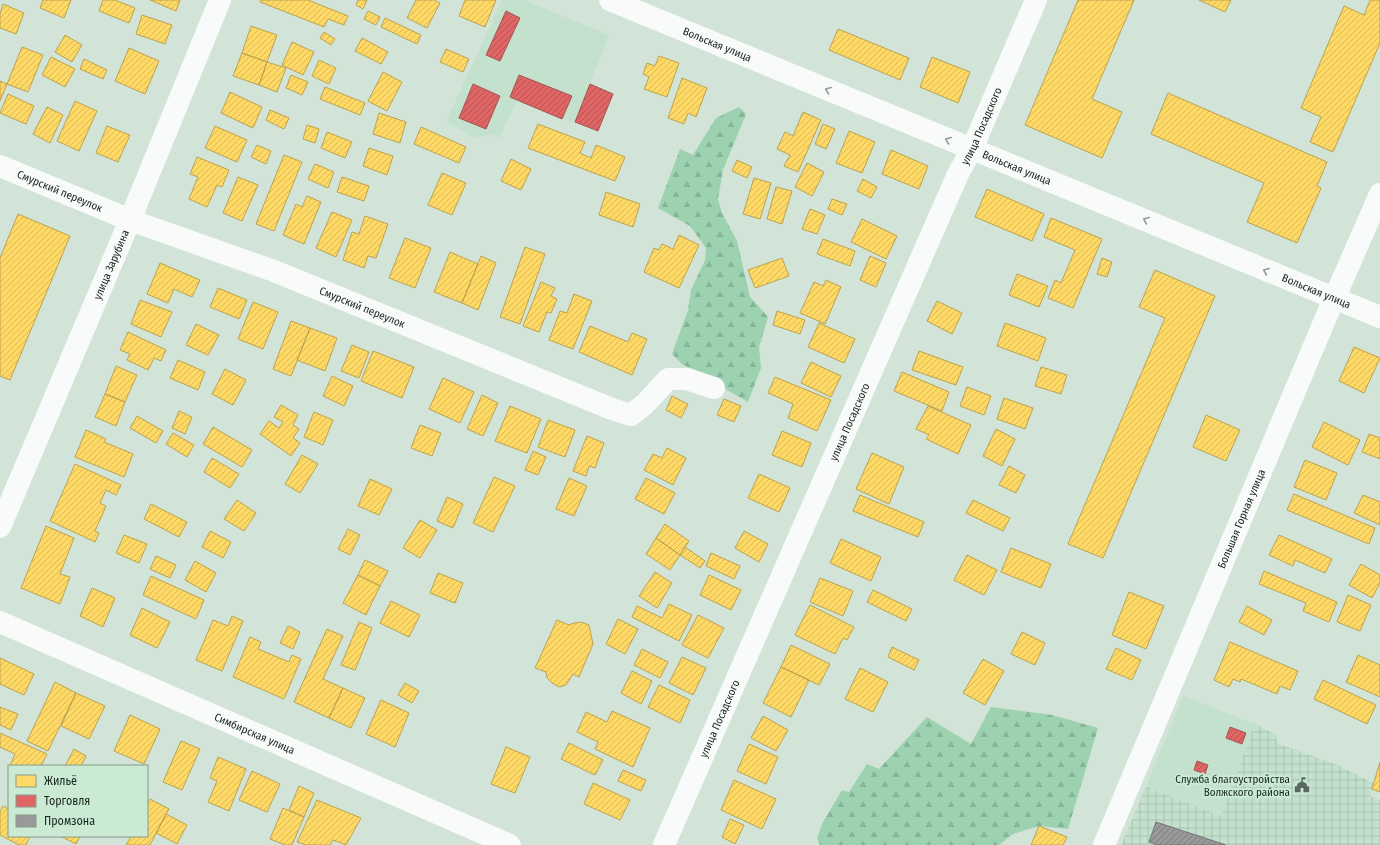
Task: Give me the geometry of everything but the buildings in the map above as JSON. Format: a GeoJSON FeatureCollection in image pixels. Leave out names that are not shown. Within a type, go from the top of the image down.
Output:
{"type":"FeatureCollection","features":[{"type":"Feature","properties":{"kind":"street","name":"улица Зарубина"},"geometry":{"type":"LineString","coordinates":[[0,527],[130,220],[220,0]]}},
{"type":"Feature","properties":{"kind":"street","name":"Вольская улица"},"geometry":{"type":"LineString","coordinates":[[610,0],[1380,317]]}},
{"type":"Feature","properties":{"kind":"street","name":"улица Посадского"},"geometry":{"type":"LineString","coordinates":[[664,845],[952,189],[972,149],[1036,0]]}},
{"type":"Feature","properties":{"kind":"street","name":"Смурский переулок"},"geometry":{"type":"LineString","coordinates":[[0,166],[130,220],[274,271],[612,409],[631,415],[645,404],[668,379],[686,379],[714,388]]}},
{"type":"Feature","properties":{"kind":"street","name":"Большая Горная улица"},"geometry":{"type":"LineString","coordinates":[[1104,845],[1334,299],[1380,194]]}},
{"type":"Feature","properties":{"kind":"street","name":"Симбирская улица"},"geometry":{"type":"LineString","coordinates":[[0,622],[510,845]]}},
{"type":"Feature","properties":{"kind":"shaded area"},"geometry":{"type":"Polygon","coordinates":[[[502,0],[524,0],[609,35],[575,122],[562,119],[517,101],[499,138],[490,134],[477,139],[446,122],[502,0]]]}},
{"type":"Feature","properties":{"kind":"shaded area"},"geometry":{"type":"Polygon","coordinates":[[[1183,696],[1255,724],[1221,816],[1146,787],[1183,696]]]}},
{"type":"Feature","properties":{"kind":"shaded area","name":"Служба благоустройства Волжского района"},"geometry":{"type":"Polygon","coordinates":[[[1255,724],[1276,735],[1277,743],[1337,765],[1373,783],[1370,796],[1380,800],[1380,845],[1121,845],[1146,787],[1221,816],[1255,724]]]}},
{"type":"Feature","properties":{"kind":"green space"},"geometry":{"type":"Polygon","coordinates":[[[739,107],[746,114],[723,170],[718,199],[722,213],[737,241],[750,297],[768,317],[759,347],[761,368],[748,402],[727,390],[713,377],[683,365],[672,354],[688,310],[691,290],[705,260],[706,248],[690,226],[658,208],[680,149],[693,155],[716,118],[739,107]]]}},
{"type":"Feature","properties":{"kind":"green space"},"geometry":{"type":"Polygon","coordinates":[[[991,707],[1052,715],[1098,728],[1068,829],[1039,826],[1013,834],[999,845],[820,845],[817,838],[823,822],[842,790],[849,792],[867,764],[879,769],[927,717],[971,744],[991,707]]]}},
{"type":"Feature","properties":{"kind":"place","name":"Служба благоустройства Волжского района"},"geometry":{"type":"Point","coordinates":[1302,785]}}]}
